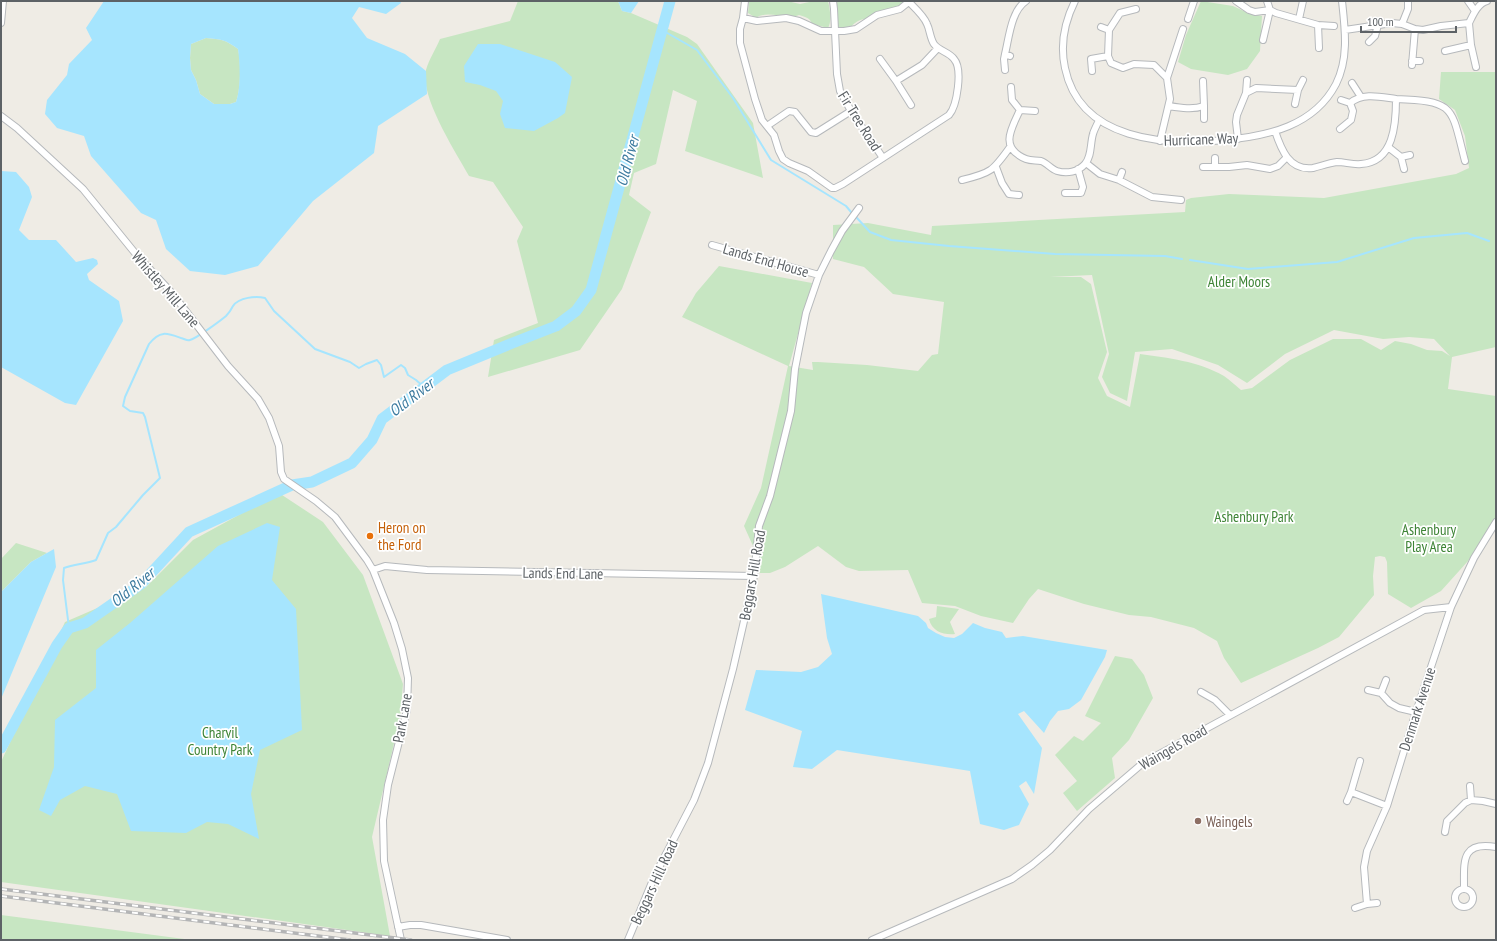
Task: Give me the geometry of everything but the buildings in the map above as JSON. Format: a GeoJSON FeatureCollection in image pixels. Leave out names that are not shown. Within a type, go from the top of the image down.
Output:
{"type":"FeatureCollection","features":[{"type":"Feature","properties":{"kind":"street"},"geometry":{"type":"LineString","coordinates":[[1,23],[3,1]]}},
{"type":"Feature","properties":{"kind":"street"},"geometry":{"type":"LineString","coordinates":[[745,1],[740,29],[740,43],[759,113],[767,126],[792,110],[811,132],[816,133],[851,111]]}},
{"type":"Feature","properties":{"kind":"street","name":"Fir Tree Road"},"geometry":{"type":"LineString","coordinates":[[767,126],[776,140],[779,152],[789,164],[808,171],[832,188],[843,184],[883,158],[851,111],[838,85],[833,1]]}},
{"type":"Feature","properties":{"kind":"street"},"geometry":{"type":"LineString","coordinates":[[1188,19],[1194,1]]}},
{"type":"Feature","properties":{"kind":"street"},"geometry":{"type":"LineString","coordinates":[[1236,1],[1249,10],[1255,12],[1270,10],[1318,25],[1334,26]]}},
{"type":"Feature","properties":{"kind":"street"},"geometry":{"type":"LineString","coordinates":[[1263,40],[1270,10],[1267,1]]}},
{"type":"Feature","properties":{"kind":"street"},"geometry":{"type":"LineString","coordinates":[[1299,19],[1303,1]]}},
{"type":"Feature","properties":{"kind":"street","name":"Hurricane Way"},"geometry":{"type":"LineString","coordinates":[[1072,2],[1065,26],[1062,55],[1072,89],[1078,99],[1088,111],[1099,120],[1112,128],[1129,135],[1160,141],[1188,143],[1238,139],[1275,131],[1298,123],[1320,106],[1330,93],[1339,76],[1344,61],[1345,30],[1342,1]]}},
{"type":"Feature","properties":{"kind":"street"},"geometry":{"type":"LineString","coordinates":[[1402,24],[1408,9],[1408,1]]}},
{"type":"Feature","properties":{"kind":"street"},"geometry":{"type":"LineString","coordinates":[[1468,1],[1475,11]]}},
{"type":"Feature","properties":{"kind":"street"},"geometry":{"type":"LineString","coordinates":[[1476,67],[1471,45],[1469,23],[1475,11],[1487,1]]}},
{"type":"Feature","properties":{"kind":"street"},"geometry":{"type":"LineString","coordinates":[[743,18],[757,21],[786,18],[799,21],[822,30],[835,32],[856,29],[877,15],[895,11],[910,2],[927,22],[933,42],[938,48],[954,58],[958,68],[956,98],[954,108],[949,115],[883,158]]}},
{"type":"Feature","properties":{"kind":"street"},"geometry":{"type":"LineString","coordinates":[[1005,70],[1004,59],[1007,55],[1008,41],[1014,17],[1022,2]]}},
{"type":"Feature","properties":{"kind":"street"},"geometry":{"type":"LineString","coordinates":[[1136,9],[1120,13],[1109,30],[1108,56],[1111,63],[1123,68],[1134,64],[1154,65],[1167,78]]}},
{"type":"Feature","properties":{"kind":"street"},"geometry":{"type":"LineString","coordinates":[[1345,30],[1392,23],[1402,24],[1415,29],[1423,30],[1440,26],[1469,23]]}},
{"type":"Feature","properties":{"kind":"street"},"geometry":{"type":"LineString","coordinates":[[1318,25],[1319,48]]}},
{"type":"Feature","properties":{"kind":"street"},"geometry":{"type":"LineString","coordinates":[[1369,42],[1375,36],[1378,25]]}},
{"type":"Feature","properties":{"kind":"street"},"geometry":{"type":"LineString","coordinates":[[1101,27],[1109,30]]}},
{"type":"Feature","properties":{"kind":"street"},"geometry":{"type":"LineString","coordinates":[[1160,141],[1170,99],[1167,78],[1184,29]]}},
{"type":"Feature","properties":{"kind":"street"},"geometry":{"type":"LineString","coordinates":[[1415,29],[1412,63],[1420,61]]}},
{"type":"Feature","properties":{"kind":"street"},"geometry":{"type":"LineString","coordinates":[[1002,37],[1008,41]]}},
{"type":"Feature","properties":{"kind":"street"},"geometry":{"type":"LineString","coordinates":[[1445,51],[1471,45]]}},
{"type":"Feature","properties":{"kind":"street"},"geometry":{"type":"LineString","coordinates":[[896,82],[922,65],[938,48]]}},
{"type":"Feature","properties":{"kind":"street"},"geometry":{"type":"LineString","coordinates":[[1088,52],[1091,59],[1092,71]]}},
{"type":"Feature","properties":{"kind":"street"},"geometry":{"type":"LineString","coordinates":[[1091,59],[1108,56]]}},
{"type":"Feature","properties":{"kind":"street"},"geometry":{"type":"LineString","coordinates":[[880,59],[911,105]]}},
{"type":"Feature","properties":{"kind":"street"},"geometry":{"type":"LineString","coordinates":[[1238,139],[1237,115],[1246,93],[1247,80]]}},
{"type":"Feature","properties":{"kind":"street"},"geometry":{"type":"LineString","coordinates":[[1295,104],[1298,90],[1303,80]]}},
{"type":"Feature","properties":{"kind":"street"},"geometry":{"type":"LineString","coordinates":[[1203,81],[1204,119]]}},
{"type":"Feature","properties":{"kind":"street"},"geometry":{"type":"LineString","coordinates":[[1352,83],[1360,97]]}},
{"type":"Feature","properties":{"kind":"street"},"geometry":{"type":"LineString","coordinates":[[1011,87],[1012,100],[1020,110]]}},
{"type":"Feature","properties":{"kind":"street"},"geometry":{"type":"LineString","coordinates":[[1246,93],[1256,88],[1298,90]]}},
{"type":"Feature","properties":{"kind":"street"},"geometry":{"type":"LineString","coordinates":[[1341,100],[1350,103],[1360,97],[1374,96],[1396,99],[1423,100],[1439,103],[1449,111],[1457,126],[1465,161]]}},
{"type":"Feature","properties":{"kind":"street"},"geometry":{"type":"LineString","coordinates":[[1275,131],[1286,158],[1296,165],[1308,168],[1335,162],[1363,164],[1379,158],[1388,147],[1393,135],[1396,99]]}},
{"type":"Feature","properties":{"kind":"street"},"geometry":{"type":"LineString","coordinates":[[1340,129],[1351,120],[1353,111],[1350,103]]}},
{"type":"Feature","properties":{"kind":"street"},"geometry":{"type":"LineString","coordinates":[[1169,106],[1183,108],[1198,108],[1204,106]]}},
{"type":"Feature","properties":{"kind":"street"},"geometry":{"type":"LineString","coordinates":[[1020,110],[1035,110]]}},
{"type":"Feature","properties":{"kind":"street"},"geometry":{"type":"LineString","coordinates":[[962,180],[983,175],[996,167],[1010,147],[1009,134],[1020,110]]}},
{"type":"Feature","properties":{"kind":"street","name":"Whistley Mill Lane"},"geometry":{"type":"LineString","coordinates":[[1,116],[22,133],[83,189],[140,259],[167,287],[228,366],[258,399],[269,418],[279,446],[281,472],[284,479],[292,485]]}},
{"type":"Feature","properties":{"kind":"street"},"geometry":{"type":"LineString","coordinates":[[1010,147],[1017,154],[1027,160],[1042,161],[1057,170],[1069,173],[1086,163],[1090,153],[1093,134],[1099,120]]}},
{"type":"Feature","properties":{"kind":"street"},"geometry":{"type":"LineString","coordinates":[[1457,126],[1464,126]]}},
{"type":"Feature","properties":{"kind":"street"},"geometry":{"type":"LineString","coordinates":[[1388,147],[1401,157],[1404,169]]}},
{"type":"Feature","properties":{"kind":"street"},"geometry":{"type":"LineString","coordinates":[[1401,157],[1410,155]]}},
{"type":"Feature","properties":{"kind":"street"},"geometry":{"type":"LineString","coordinates":[[1215,158],[1215,167]]}},
{"type":"Feature","properties":{"kind":"street"},"geometry":{"type":"LineString","coordinates":[[1203,167],[1248,165],[1270,169],[1278,166],[1286,158]]}},
{"type":"Feature","properties":{"kind":"street"},"geometry":{"type":"LineString","coordinates":[[1086,163],[1100,174],[1119,180],[1152,197],[1180,200]]}},
{"type":"Feature","properties":{"kind":"street"},"geometry":{"type":"LineString","coordinates":[[996,167],[1002,183],[1009,194],[1018,195]]}},
{"type":"Feature","properties":{"kind":"street"},"geometry":{"type":"LineString","coordinates":[[1065,193],[1083,196],[1083,187],[1078,169]]}},
{"type":"Feature","properties":{"kind":"street"},"geometry":{"type":"LineString","coordinates":[[1119,180],[1122,172]]}},
{"type":"Feature","properties":{"kind":"street","name":"Beggars Hill Road"},"geometry":{"type":"LineString","coordinates":[[628,940],[656,875],[694,800],[708,763],[733,670],[754,576],[759,526],[770,496],[791,411],[795,369],[806,313],[819,275],[842,231],[859,208]]}},
{"type":"Feature","properties":{"kind":"street","name":"Lands End House"},"geometry":{"type":"LineString","coordinates":[[712,245],[819,275]]}},
{"type":"Feature","properties":{"kind":"street","name":"Park Lane"},"geometry":{"type":"LineString","coordinates":[[292,485],[316,501],[335,517],[367,560],[373,570],[394,623],[402,649],[408,678],[407,710],[388,785],[383,820],[384,861],[401,940]]}},
{"type":"Feature","properties":{"kind":"street","name":"Denmark Avenue"},"geometry":{"type":"LineString","coordinates":[[1366,904],[1364,867],[1368,851],[1387,806],[1451,607],[1474,558],[1496,522]]}},
{"type":"Feature","properties":{"kind":"street","name":"Lands End Lane"},"geometry":{"type":"LineString","coordinates":[[373,570],[385,566],[427,570],[754,576]]}},
{"type":"Feature","properties":{"kind":"street","name":"Waingels Road"},"geometry":{"type":"LineString","coordinates":[[872,940],[1012,879],[1032,866],[1050,850],[1088,809],[1143,763],[1424,610],[1451,607]]}},
{"type":"Feature","properties":{"kind":"street"},"geometry":{"type":"LineString","coordinates":[[1381,693],[1386,680]]}},
{"type":"Feature","properties":{"kind":"street"},"geometry":{"type":"LineString","coordinates":[[1368,690],[1381,693],[1390,703],[1399,708],[1416,712]]}},
{"type":"Feature","properties":{"kind":"street"},"geometry":{"type":"LineString","coordinates":[[1201,692],[1215,700],[1230,715]]}},
{"type":"Feature","properties":{"kind":"street"},"geometry":{"type":"LineString","coordinates":[[1347,801],[1360,761]]}},
{"type":"Feature","properties":{"kind":"street"},"geometry":{"type":"LineString","coordinates":[[1470,786],[1471,800]]}},
{"type":"Feature","properties":{"kind":"street"},"geometry":{"type":"LineString","coordinates":[[1351,792],[1387,806]]}},
{"type":"Feature","properties":{"kind":"street"},"geometry":{"type":"LineString","coordinates":[[1445,832],[1447,821],[1465,803],[1471,800],[1496,804]]}},
{"type":"Feature","properties":{"kind":"street"},"geometry":{"type":"LineString","coordinates":[[1464,888],[1464,862],[1470,850],[1477,846],[1496,847]]}},
{"type":"Feature","properties":{"kind":"street"},"geometry":{"type":"LineString","coordinates":[[1355,908],[1366,904],[1376,903]]}},
{"type":"Feature","properties":{"kind":"street"},"geometry":{"type":"LineString","coordinates":[[398,927],[421,925],[507,940]]}},
{"type":"Feature","properties":{"kind":"green space"},"geometry":{"type":"Polygon","coordinates":[[[518,1],[618,1],[622,11],[631,13],[687,37],[697,44],[753,123],[763,178],[685,151],[697,101],[673,90],[656,164],[634,173],[629,195],[651,212],[622,289],[580,350],[488,377],[494,340],[538,323],[517,241],[523,227],[493,182],[469,176],[440,124],[428,94],[425,81],[426,70],[440,39],[510,21],[518,1]]]}},
{"type":"Feature","properties":{"kind":"green space"},"geometry":{"type":"Polygon","coordinates":[[[749,1],[787,1],[800,4],[814,1],[828,1],[830,22],[828,28],[812,24],[810,20],[799,15],[789,17],[766,15],[756,18],[748,13],[749,1]]]}},
{"type":"Feature","properties":{"kind":"green space"},"geometry":{"type":"Polygon","coordinates":[[[835,1],[905,1],[896,8],[880,11],[857,22],[851,27],[842,29],[838,27],[835,1]]]}},
{"type":"Feature","properties":{"kind":"green space"},"geometry":{"type":"Polygon","coordinates":[[[1201,1],[1233,6],[1248,13],[1262,16],[1260,51],[1247,69],[1228,75],[1191,69],[1178,62],[1186,35],[1201,1]]]}},
{"type":"Feature","properties":{"kind":"green space"},"geometry":{"type":"Polygon","coordinates":[[[206,38],[223,40],[238,49],[240,76],[236,102],[230,104],[214,104],[200,94],[191,70],[191,44],[206,38]]]}},
{"type":"Feature","properties":{"kind":"green space","name":"Ashenbury Park"},"geometry":{"type":"Polygon","coordinates":[[[1441,72],[1496,72],[1496,347],[1452,357],[1448,389],[1496,396],[1496,519],[1468,561],[1441,591],[1411,608],[1388,594],[1387,562],[1385,557],[1375,557],[1373,576],[1374,595],[1339,637],[1241,683],[1224,658],[1217,641],[1194,628],[1151,617],[1129,615],[1084,604],[1038,589],[1029,599],[1013,623],[981,616],[955,606],[922,603],[908,570],[859,571],[846,567],[818,546],[785,567],[770,573],[750,573],[753,546],[744,526],[761,488],[788,366],[682,317],[696,293],[719,266],[812,283],[789,366],[813,370],[812,362],[818,362],[867,365],[918,371],[932,355],[938,354],[944,302],[893,294],[864,267],[833,259],[833,225],[868,223],[931,235],[932,226],[1185,212],[1186,200],[1191,198],[1229,194],[1324,198],[1456,174],[1469,168],[1465,136],[1455,110],[1439,99],[1441,72]],[[1092,275],[1050,277],[1081,277],[1091,284],[1107,352],[1098,378],[1107,396],[1130,407],[1140,354],[1183,361],[1204,367],[1224,376],[1241,390],[1252,388],[1290,360],[1333,339],[1361,339],[1381,350],[1395,341],[1411,344],[1427,350],[1442,351],[1450,356],[1434,339],[1409,337],[1383,339],[1334,330],[1285,354],[1247,383],[1218,365],[1172,349],[1135,352],[1127,401],[1110,393],[1102,377],[1109,354],[1092,275]]]}},
{"type":"Feature","properties":{"kind":"green space","name":"Charvil Country Park"},"geometry":{"type":"Polygon","coordinates":[[[279,493],[323,522],[363,575],[403,684],[400,718],[372,837],[390,936],[1,882],[1,762],[65,622],[146,587],[193,540],[279,493]]]}},
{"type":"Feature","properties":{"kind":"green space"},"geometry":{"type":"Polygon","coordinates":[[[16,543],[47,553],[31,562],[1,592],[1,559],[16,543]]]}},
{"type":"Feature","properties":{"kind":"green space"},"geometry":{"type":"Polygon","coordinates":[[[937,606],[959,609],[950,622],[955,634],[939,632],[933,627],[929,619],[936,617],[937,606]]]}},
{"type":"Feature","properties":{"kind":"green space"},"geometry":{"type":"Polygon","coordinates":[[[1115,656],[1132,659],[1144,675],[1153,698],[1129,740],[1112,758],[1115,778],[1077,811],[1063,793],[1077,781],[1055,755],[1074,736],[1083,741],[1101,723],[1085,716],[1115,656]]]}},
{"type":"Feature","properties":{"kind":"green space"},"geometry":{"type":"Polygon","coordinates":[[[1,915],[192,940],[1,940],[1,915]]]}},
{"type":"Feature","properties":{"kind":"water"},"geometry":{"type":"Polygon","coordinates":[[[104,1],[400,1],[401,3],[386,14],[359,7],[352,18],[367,38],[405,54],[426,71],[427,94],[378,126],[374,153],[313,201],[258,266],[225,275],[190,271],[166,249],[156,220],[141,213],[91,156],[84,136],[57,128],[45,114],[47,100],[67,75],[69,64],[92,40],[86,28],[104,1]],[[206,38],[191,44],[191,70],[200,94],[214,104],[230,104],[236,102],[238,96],[240,68],[238,49],[227,42],[206,38]]]}},
{"type":"Feature","properties":{"kind":"water"},"geometry":{"type":"Polygon","coordinates":[[[618,1],[639,1],[631,13],[622,11],[618,1]]]}},
{"type":"Feature","properties":{"kind":"water"},"geometry":{"type":"Polygon","coordinates":[[[478,44],[500,44],[555,62],[572,77],[565,113],[534,131],[505,128],[500,114],[503,101],[496,91],[480,85],[465,82],[464,66],[478,44]]]}},
{"type":"Feature","properties":{"kind":"water"},"geometry":{"type":"Polygon","coordinates":[[[1,171],[16,172],[29,187],[32,197],[19,230],[29,240],[56,240],[76,262],[93,258],[97,260],[98,264],[87,274],[89,280],[119,301],[123,321],[76,405],[65,403],[1,367],[1,171]]]}},
{"type":"Feature","properties":{"kind":"water","name":"Charvil Country Park"},"geometry":{"type":"Polygon","coordinates":[[[267,523],[280,527],[272,580],[296,609],[302,730],[260,750],[251,794],[259,839],[228,824],[207,822],[186,833],[131,831],[117,794],[85,786],[60,800],[51,816],[39,810],[54,767],[55,720],[96,688],[96,650],[130,623],[218,546],[267,523]]]}},
{"type":"Feature","properties":{"kind":"water"},"geometry":{"type":"Polygon","coordinates":[[[54,549],[56,567],[1,699],[1,592],[31,562],[54,549]]]}},
{"type":"Feature","properties":{"kind":"water"},"geometry":{"type":"Polygon","coordinates":[[[821,594],[918,616],[926,623],[928,628],[945,637],[954,638],[962,634],[973,623],[985,628],[1002,632],[1006,638],[1023,636],[1107,650],[1105,657],[1081,700],[1069,709],[1058,711],[1050,721],[1044,733],[1024,711],[1018,714],[1042,748],[1034,794],[1026,781],[1019,786],[1029,804],[1019,825],[1004,830],[980,824],[970,771],[837,750],[812,769],[793,767],[802,731],[745,710],[756,670],[801,672],[818,667],[832,654],[827,638],[821,594]]]}},
{"type":"Feature","properties":{"kind":"waterway","name":"Old River"},"geometry":{"type":"LineString","coordinates":[[1,748],[57,645],[69,628],[85,623],[141,584],[189,532],[292,485],[312,482],[352,463],[372,440],[382,419],[447,370],[556,326],[576,311],[591,290],[670,1]]}},
{"type":"Feature","properties":{"kind":"waterway"},"geometry":{"type":"LineString","coordinates":[[662,30],[697,50],[733,98],[771,160],[846,206],[851,212]]}},
{"type":"Feature","properties":{"kind":"waterway"},"geometry":{"type":"LineString","coordinates":[[856,217],[870,232],[891,240],[1055,254],[1165,256],[1182,259]]}},
{"type":"Feature","properties":{"kind":"waterway"},"geometry":{"type":"LineString","coordinates":[[1190,260],[1248,269],[1337,262],[1414,238],[1467,233],[1489,241]]}},
{"type":"Feature","properties":{"kind":"waterway"},"geometry":{"type":"LineString","coordinates":[[69,628],[63,580],[64,568],[96,560],[108,533],[116,527],[143,495],[160,478],[143,413],[130,411],[123,406],[125,397],[149,344],[157,336],[168,334],[187,340],[193,339],[223,318],[239,301],[253,297],[265,298],[274,311],[315,349],[350,362],[359,368],[377,360],[381,365],[384,377],[401,365],[405,368],[408,375],[424,387]]}},
{"type":"Feature","properties":{"kind":"railway"},"geometry":{"type":"LineString","coordinates":[[1,889],[411,940]]}},
{"type":"Feature","properties":{"kind":"railway"},"geometry":{"type":"LineString","coordinates":[[1,896],[350,940]]}},
{"type":"Feature","properties":{"kind":"place","name":"Heron on the Ford"},"geometry":{"type":"Point","coordinates":[370,536]}},
{"type":"Feature","properties":{"kind":"place","name":"Waingels"},"geometry":{"type":"Point","coordinates":[1198,821]}},
{"type":"Feature","properties":{"kind":"park label","name":"Alder Moors"},"geometry":{"type":"Point","coordinates":[1239,281]}},
{"type":"Feature","properties":{"kind":"park label","name":"Ashenbury Play Area"},"geometry":{"type":"Point","coordinates":[1429,538]}}]}
